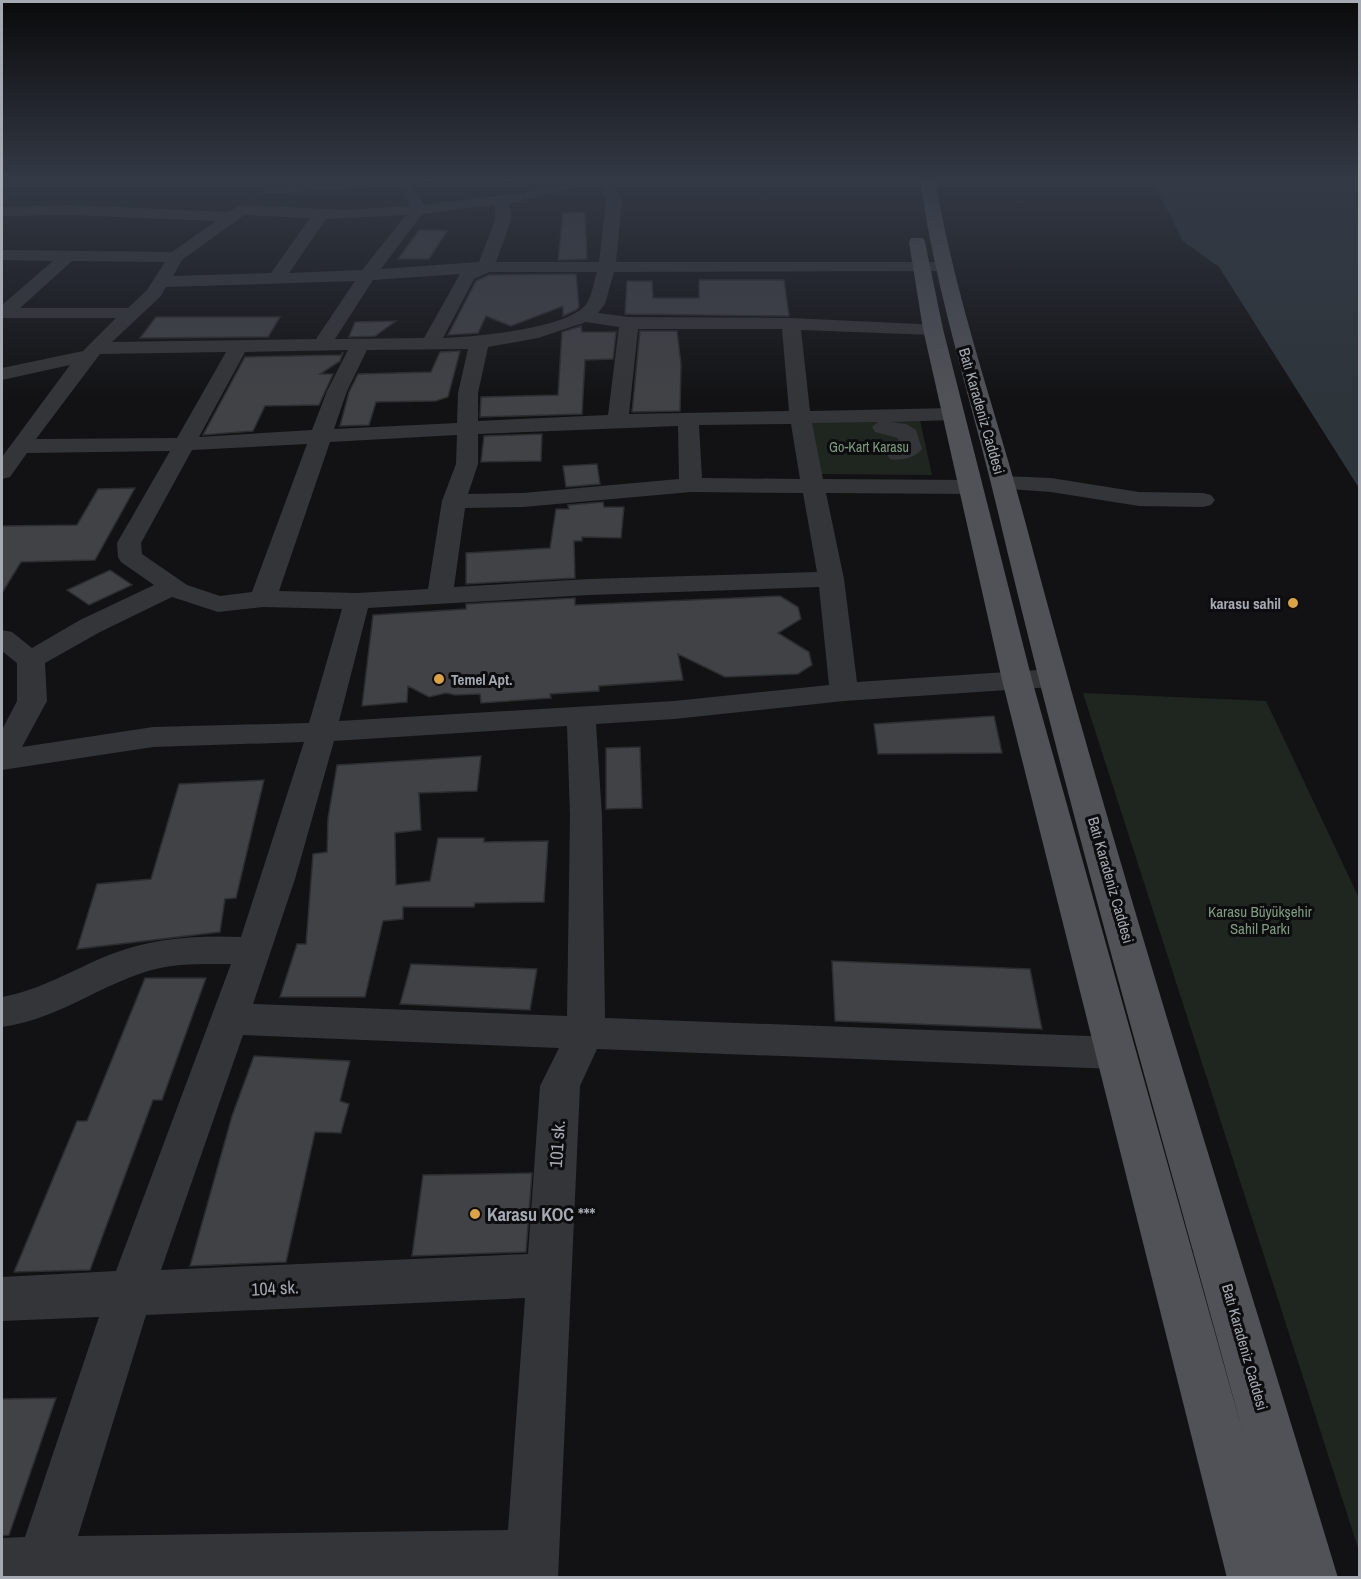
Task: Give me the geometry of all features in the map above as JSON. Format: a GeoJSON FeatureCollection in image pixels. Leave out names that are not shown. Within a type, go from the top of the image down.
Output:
{"type":"FeatureCollection","features":[{"type":"Feature","properties":{"kind":"main road","name":"Batı Karadeniz Caddesi"},"geometry":{"type":"LineString","coordinates":[[928,252],[986,485],[1017,680],[1255,1578]]}},
{"type":"Feature","properties":{"kind":"main road","name":"Batı Karadeniz Caddesi"},"geometry":{"type":"LineString","coordinates":[[931,252],[933,328],[953,414],[986,485],[1052,678],[1310,1578]]}},
{"type":"Feature","properties":{"kind":"street"},"geometry":{"type":"LineString","coordinates":[[3,468],[22,446],[68,380],[92,352],[162,282],[176,257],[183,252]]}},
{"type":"Feature","properties":{"kind":"street"},"geometry":{"type":"LineString","coordinates":[[276,279],[295,252]]}},
{"type":"Feature","properties":{"kind":"street"},"geometry":{"type":"LineString","coordinates":[[322,345],[367,275],[386,252]]}},
{"type":"Feature","properties":{"kind":"street"},"geometry":{"type":"LineString","coordinates":[[430,344],[467,276],[486,267],[492,252]]}},
{"type":"Feature","properties":{"kind":"street"},"geometry":{"type":"LineString","coordinates":[[585,316],[596,304],[607,266],[609,252]]}},
{"type":"Feature","properties":{"kind":"street"},"geometry":{"type":"LineString","coordinates":[[2,313],[70,254]]}},
{"type":"Feature","properties":{"kind":"street"},"geometry":{"type":"LineString","coordinates":[[2,255],[176,257]]}},
{"type":"Feature","properties":{"kind":"street"},"geometry":{"type":"LineString","coordinates":[[162,282],[367,275],[486,267],[718,268],[932,265]]}},
{"type":"Feature","properties":{"kind":"street"},"geometry":{"type":"LineString","coordinates":[[2,313],[133,313]]}},
{"type":"Feature","properties":{"kind":"street"},"geometry":{"type":"LineString","coordinates":[[2,374],[92,352],[239,346],[479,344],[531,334],[585,316],[629,324],[791,324],[933,328]]}},
{"type":"Feature","properties":{"kind":"street"},"geometry":{"type":"LineString","coordinates":[[618,421],[629,324]]}},
{"type":"Feature","properties":{"kind":"street"},"geometry":{"type":"LineString","coordinates":[[791,324],[800,417],[831,579],[844,692]]}},
{"type":"Feature","properties":{"kind":"street"},"geometry":{"type":"LineString","coordinates":[[263,599],[337,391],[361,344]]}},
{"type":"Feature","properties":{"kind":"street"},"geometry":{"type":"LineString","coordinates":[[440,596],[454,501],[467,464],[468,393],[479,344]]}},
{"type":"Feature","properties":{"kind":"street"},"geometry":{"type":"LineString","coordinates":[[239,346],[129,543],[130,557],[173,586],[218,604],[263,599],[357,601],[589,587],[831,579]]}},
{"type":"Feature","properties":{"kind":"street"},"geometry":{"type":"LineString","coordinates":[[22,446],[184,444],[321,438],[468,427],[618,421],[953,414]]}},
{"type":"Feature","properties":{"kind":"street"},"geometry":{"type":"LineString","coordinates":[[688,420],[691,485]]}},
{"type":"Feature","properties":{"kind":"street"},"geometry":{"type":"LineString","coordinates":[[883,427],[898,429],[908,435],[907,455]]}},
{"type":"Feature","properties":{"kind":"street"},"geometry":{"type":"LineString","coordinates":[[454,501],[523,500],[691,485],[1051,485],[1139,499],[1203,500]]}},
{"type":"Feature","properties":{"kind":"street"},"geometry":{"type":"LineString","coordinates":[[32,660],[90,626],[173,586]]}},
{"type":"Feature","properties":{"kind":"street"},"geometry":{"type":"LineString","coordinates":[[357,601],[322,732],[253,951],[28,1568],[532,1567]]}},
{"type":"Feature","properties":{"kind":"street"},"geometry":{"type":"LineString","coordinates":[[2,638],[32,660]]}},
{"type":"Feature","properties":{"kind":"street"},"geometry":{"type":"LineString","coordinates":[[2,758],[32,701],[32,660]]}},
{"type":"Feature","properties":{"kind":"street"},"geometry":{"type":"LineString","coordinates":[[2,758],[153,737],[322,732],[674,710],[844,692],[1052,678]]}},
{"type":"Feature","properties":{"kind":"street","name":"101 sk."},"geometry":{"type":"LineString","coordinates":[[532,1567],[560,1086],[586,1032],[586,816],[580,715]]}},
{"type":"Feature","properties":{"kind":"street"},"geometry":{"type":"LineString","coordinates":[[2,1012],[28,1008],[140,959],[191,950],[253,951]]}},
{"type":"Feature","properties":{"kind":"street"},"geometry":{"type":"LineString","coordinates":[[228,1019],[1116,1053]]}},
{"type":"Feature","properties":{"kind":"street","name":"104 sk."},"geometry":{"type":"LineString","coordinates":[[2,1299],[548,1275]]}},
{"type":"Feature","properties":{"kind":"green space","name":"Go-Kart Karasu"},"geometry":{"type":"Polygon","coordinates":[[[809,419],[920,420],[932,475],[817,474],[809,419]]]}},
{"type":"Feature","properties":{"kind":"green space","name":"Karasu Büyükşehir Sahil Parkı"},"geometry":{"type":"Polygon","coordinates":[[[1083,693],[1266,701],[1359,898],[1359,1551],[1083,693]]]}},
{"type":"Feature","properties":{"kind":"shaded area"},"geometry":{"type":"Polygon","coordinates":[[[1198,252],[1359,252],[1359,488],[1219,267],[1198,252]]]}},
{"type":"Feature","properties":{"kind":"building"},"geometry":{"type":"Polygon","coordinates":[[[403,252],[434,252],[429,259],[398,259],[403,252]]]}},
{"type":"Feature","properties":{"kind":"building"},"geometry":{"type":"Polygon","coordinates":[[[559,252],[587,252],[587,259],[558,260],[559,252]]]}},
{"type":"Feature","properties":{"kind":"building"},"geometry":{"type":"Polygon","coordinates":[[[576,274],[579,307],[576,310],[563,316],[563,306],[511,326],[486,316],[478,333],[448,335],[476,281],[489,275],[576,274]]]}},
{"type":"Feature","properties":{"kind":"building"},"geometry":{"type":"Polygon","coordinates":[[[699,280],[784,280],[789,316],[625,314],[627,281],[652,281],[653,298],[699,298],[699,280]]]}},
{"type":"Feature","properties":{"kind":"building"},"geometry":{"type":"Polygon","coordinates":[[[156,317],[280,317],[268,337],[140,338],[156,317]]]}},
{"type":"Feature","properties":{"kind":"building"},"geometry":{"type":"Polygon","coordinates":[[[396,321],[375,336],[349,337],[355,322],[396,321]]]}},
{"type":"Feature","properties":{"kind":"building"},"geometry":{"type":"Polygon","coordinates":[[[581,326],[582,332],[616,332],[613,359],[585,360],[582,414],[480,417],[481,397],[558,395],[562,332],[581,326]]]}},
{"type":"Feature","properties":{"kind":"building"},"geometry":{"type":"Polygon","coordinates":[[[640,331],[677,331],[681,365],[680,411],[632,412],[640,331]]]}},
{"type":"Feature","properties":{"kind":"building"},"geometry":{"type":"Polygon","coordinates":[[[460,351],[448,397],[436,401],[376,402],[369,425],[340,426],[349,392],[358,374],[431,372],[440,352],[460,351]]]}},
{"type":"Feature","properties":{"kind":"building"},"geometry":{"type":"Polygon","coordinates":[[[343,352],[340,361],[320,374],[333,374],[319,405],[265,406],[253,431],[203,435],[245,357],[341,355],[343,352]]]}},
{"type":"Feature","properties":{"kind":"building"},"geometry":{"type":"Polygon","coordinates":[[[542,434],[541,461],[481,462],[484,436],[542,434]]]}},
{"type":"Feature","properties":{"kind":"building"},"geometry":{"type":"Polygon","coordinates":[[[597,464],[600,484],[566,487],[563,466],[597,464]]]}},
{"type":"Feature","properties":{"kind":"building"},"geometry":{"type":"Polygon","coordinates":[[[135,488],[95,560],[21,562],[2,593],[2,526],[77,525],[98,489],[135,488]]]}},
{"type":"Feature","properties":{"kind":"building"},"geometry":{"type":"Polygon","coordinates":[[[603,502],[604,507],[624,507],[621,538],[582,537],[582,541],[574,541],[575,578],[466,584],[466,553],[550,548],[556,509],[569,509],[568,505],[603,502]]]}},
{"type":"Feature","properties":{"kind":"building"},"geometry":{"type":"Polygon","coordinates":[[[110,570],[132,585],[89,605],[67,590],[110,570]]]}},
{"type":"Feature","properties":{"kind":"building"},"geometry":{"type":"Polygon","coordinates":[[[780,596],[798,607],[801,619],[778,633],[809,652],[812,665],[798,674],[725,677],[678,654],[683,680],[599,686],[599,691],[550,694],[551,698],[481,703],[480,694],[446,693],[429,697],[408,686],[407,702],[362,706],[373,615],[466,609],[466,604],[575,598],[575,605],[780,596]]]}},
{"type":"Feature","properties":{"kind":"building"},"geometry":{"type":"Polygon","coordinates":[[[994,716],[1002,753],[878,754],[874,724],[994,716]]]}},
{"type":"Feature","properties":{"kind":"building"},"geometry":{"type":"Polygon","coordinates":[[[640,747],[642,808],[606,809],[606,748],[640,747]]]}},
{"type":"Feature","properties":{"kind":"building"},"geometry":{"type":"Polygon","coordinates":[[[481,756],[477,791],[419,793],[421,830],[395,833],[396,885],[430,881],[438,838],[484,838],[484,842],[548,841],[544,902],[475,903],[474,907],[403,907],[403,919],[383,921],[365,997],[280,997],[297,944],[306,944],[313,854],[327,852],[328,818],[337,765],[481,756]]]}},
{"type":"Feature","properties":{"kind":"building"},"geometry":{"type":"Polygon","coordinates":[[[264,780],[236,898],[225,899],[220,932],[77,949],[97,884],[151,879],[179,784],[264,780]]]}},
{"type":"Feature","properties":{"kind":"building"},"geometry":{"type":"Polygon","coordinates":[[[832,961],[1030,969],[1042,1029],[835,1021],[832,961]]]}},
{"type":"Feature","properties":{"kind":"building"},"geometry":{"type":"Polygon","coordinates":[[[411,964],[537,969],[530,1010],[400,1004],[411,964]]]}},
{"type":"Feature","properties":{"kind":"building"},"geometry":{"type":"Polygon","coordinates":[[[145,978],[206,978],[162,1100],[153,1100],[90,1270],[14,1272],[77,1121],[87,1121],[145,978]]]}},
{"type":"Feature","properties":{"kind":"building"},"geometry":{"type":"Polygon","coordinates":[[[254,1056],[350,1061],[340,1101],[349,1104],[341,1133],[315,1132],[286,1262],[190,1266],[232,1116],[254,1056]]]}},
{"type":"Feature","properties":{"kind":"building","name":"Karasu KOC ***"},"geometry":{"type":"Polygon","coordinates":[[[532,1173],[526,1252],[412,1256],[423,1175],[532,1173]]]}},
{"type":"Feature","properties":{"kind":"building"},"geometry":{"type":"Polygon","coordinates":[[[56,1398],[9,1535],[2,1536],[2,1399],[56,1398]]]}},
{"type":"Feature","properties":{"kind":"place","name":"karasu sahil"},"geometry":{"type":"Point","coordinates":[1293,603]}},
{"type":"Feature","properties":{"kind":"place","name":"Temel Apt."},"geometry":{"type":"Point","coordinates":[439,679]}},
{"type":"Feature","properties":{"kind":"place","name":"Karasu KOC ***"},"geometry":{"type":"Point","coordinates":[475,1214]}}]}
